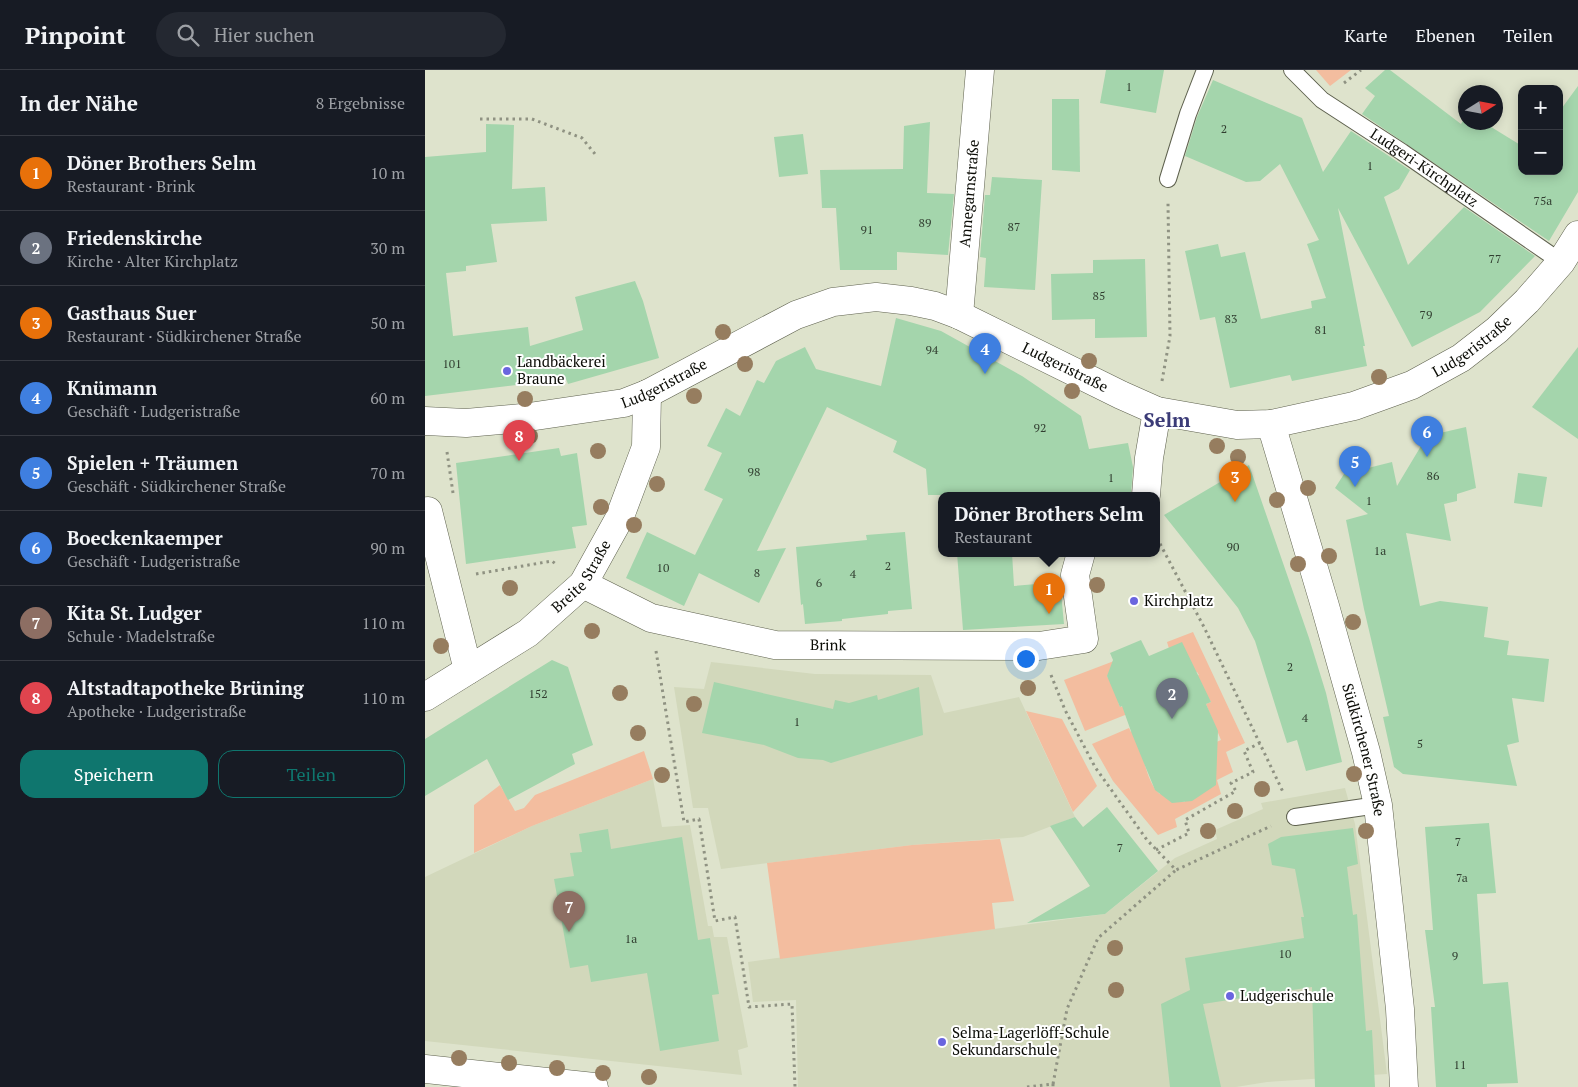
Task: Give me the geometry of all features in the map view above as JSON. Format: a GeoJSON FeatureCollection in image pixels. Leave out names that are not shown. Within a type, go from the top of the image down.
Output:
{"type":"FeatureCollection","features":[{"type":"Feature","properties":{"kind":"street","name":"Annegarnstraße"},"geometry":{"type":"LineString","coordinates":[[959,315],[980,70]]}},
{"type":"Feature","properties":{"kind":"street","name":"Ludgeristraße"},"geometry":{"type":"LineString","coordinates":[[425,421],[466,423],[522,418],[624,403],[647,394],[796,315],[833,302],[876,297],[935,306],[959,315],[1157,411],[1237,425],[1271,424],[1354,406],[1412,385],[1461,358],[1497,330],[1527,301],[1561,262],[1578,235]]}},
{"type":"Feature","properties":{"kind":"street","name":"Breite Straße"},"geometry":{"type":"LineString","coordinates":[[425,697],[528,633],[583,584],[619,519],[646,447],[647,394]]}},
{"type":"Feature","properties":{"kind":"street"},"geometry":{"type":"LineString","coordinates":[[1146,492],[1149,458],[1157,411]]}},
{"type":"Feature","properties":{"kind":"street","name":"Südkirchener Straße"},"geometry":{"type":"LineString","coordinates":[[1271,424],[1366,752],[1378,805],[1400,1008],[1404,1087]]}},
{"type":"Feature","properties":{"kind":"street"},"geometry":{"type":"LineString","coordinates":[[428,511],[468,670]]}},
{"type":"Feature","properties":{"kind":"street","name":"Brink"},"geometry":{"type":"LineString","coordinates":[[583,584],[651,618],[775,645],[1039,646],[1084,639],[1075,574],[1080,557]]}},
{"type":"Feature","properties":{"kind":"street"},"geometry":{"type":"LineString","coordinates":[[425,1069],[595,1087]]}},
{"type":"Feature","properties":{"kind":"lane"},"geometry":{"type":"LineString","coordinates":[[1168,179],[1188,114],[1205,70]]}},
{"type":"Feature","properties":{"kind":"lane","name":"Ludgeri-Kirchplatz"},"geometry":{"type":"LineString","coordinates":[[1292,70],[1322,100],[1402,152],[1561,262]]}},
{"type":"Feature","properties":{"kind":"lane"},"geometry":{"type":"LineString","coordinates":[[1295,817],[1378,805]]}},
{"type":"Feature","properties":{"kind":"path"},"geometry":{"type":"LineString","coordinates":[[480,120],[532,119],[581,138],[595,154]]}},
{"type":"Feature","properties":{"kind":"path"},"geometry":{"type":"LineString","coordinates":[[1157,411],[1170,336],[1168,179]]}},
{"type":"Feature","properties":{"kind":"path"},"geometry":{"type":"LineString","coordinates":[[1027,1087],[1053,1086],[1067,1009],[1098,938],[1176,870],[1279,822],[1295,817],[1204,627],[1160,544]]}},
{"type":"Feature","properties":{"kind":"path"},"geometry":{"type":"LineString","coordinates":[[475,574],[552,562],[583,584]]}},
{"type":"Feature","properties":{"kind":"path"},"geometry":{"type":"LineString","coordinates":[[651,618],[684,822],[699,819],[715,921],[735,917],[749,1007],[792,1004],[795,1087]]}},
{"type":"Feature","properties":{"kind":"path"},"geometry":{"type":"LineString","coordinates":[[1039,646],[1065,710],[1095,768],[1147,840],[1176,870]]}},
{"type":"Feature","properties":{"kind":"path"},"geometry":{"type":"LineString","coordinates":[[1157,850],[1189,833],[1185,820],[1236,791],[1231,783],[1253,772],[1244,752],[1260,743]]}},
{"type":"Feature","properties":{"kind":"shaded area"},"geometry":{"type":"Polygon","coordinates":[[[1316,70],[1351,70],[1330,86],[1316,70]]]}},
{"type":"Feature","properties":{"kind":"shaded area"},"geometry":{"type":"Polygon","coordinates":[[[1193,632],[1245,743],[1226,752],[1233,772],[1217,780],[1221,794],[1175,819],[1177,827],[1158,835],[1113,781],[1092,744],[1129,728],[1131,732],[1137,730],[1148,774],[1155,789],[1160,794],[1164,788],[1181,802],[1185,802],[1185,795],[1203,748],[1221,740],[1206,704],[1211,702],[1194,677],[1199,675],[1197,672],[1192,674],[1170,652],[1167,642],[1193,632]]]}},
{"type":"Feature","properties":{"kind":"shaded area"},"geometry":{"type":"Polygon","coordinates":[[[1114,661],[1107,677],[1116,680],[1123,700],[1118,702],[1120,707],[1127,705],[1130,713],[1085,731],[1064,680],[1114,661]]]}},
{"type":"Feature","properties":{"kind":"shaded area"},"geometry":{"type":"Polygon","coordinates":[[[711,662],[815,674],[931,675],[944,713],[1019,697],[1075,817],[1023,837],[912,845],[721,869],[708,808],[693,808],[674,687],[704,689],[711,662]]]}},
{"type":"Feature","properties":{"kind":"shaded area"},"geometry":{"type":"Polygon","coordinates":[[[1026,711],[1062,719],[1097,786],[1073,812],[1026,711]]]}},
{"type":"Feature","properties":{"kind":"shaded area"},"geometry":{"type":"Polygon","coordinates":[[[644,751],[653,779],[532,826],[474,853],[474,805],[500,785],[515,811],[524,808],[535,795],[644,751]]]}},
{"type":"Feature","properties":{"kind":"shaded area"},"geometry":{"type":"Polygon","coordinates":[[[653,779],[662,827],[690,825],[708,926],[712,926],[714,937],[727,937],[748,1047],[738,1050],[742,1075],[425,1041],[425,877],[532,826],[653,779]]]}},
{"type":"Feature","properties":{"kind":"shaded area","name":"Ludgerischule"},"geometry":{"type":"Polygon","coordinates":[[[1345,788],[1355,824],[1387,1074],[1267,1082],[1236,1087],[798,1087],[796,1000],[753,1002],[748,962],[1105,914],[1175,858],[1217,839],[1215,830],[1263,809],[1261,803],[1345,788]]]}},
{"type":"Feature","properties":{"kind":"shaded area"},"geometry":{"type":"Polygon","coordinates":[[[1000,839],[1014,901],[992,903],[995,929],[780,959],[767,863],[912,845],[1000,839]]]}},
{"type":"Feature","properties":{"kind":"building"},"geometry":{"type":"Polygon","coordinates":[[[1106,70],[1164,70],[1156,113],[1100,103],[1106,70]]]}},
{"type":"Feature","properties":{"kind":"building"},"geometry":{"type":"Polygon","coordinates":[[[1385,70],[1390,70],[1458,122],[1458,130],[1496,130],[1518,144],[1518,175],[1563,175],[1563,107],[1578,86],[1578,192],[1549,241],[1362,114],[1375,96],[1365,88],[1385,70]]]}},
{"type":"Feature","properties":{"kind":"building"},"geometry":{"type":"Polygon","coordinates":[[[1213,80],[1302,118],[1323,172],[1351,131],[1410,170],[1399,189],[1384,197],[1408,265],[1464,207],[1535,256],[1480,312],[1412,347],[1338,208],[1365,346],[1363,346],[1367,366],[1292,381],[1290,375],[1230,388],[1215,317],[1200,320],[1185,251],[1218,244],[1221,257],[1245,252],[1261,319],[1312,308],[1311,301],[1326,298],[1307,244],[1319,240],[1280,164],[1260,181],[1246,182],[1185,156],[1197,117],[1213,80]]]}},
{"type":"Feature","properties":{"kind":"building"},"geometry":{"type":"Polygon","coordinates":[[[1052,99],[1079,99],[1080,172],[1052,170],[1052,99]]]}},
{"type":"Feature","properties":{"kind":"building"},"geometry":{"type":"Polygon","coordinates":[[[930,122],[927,193],[954,194],[948,255],[897,252],[897,270],[840,270],[836,208],[822,208],[820,170],[903,169],[904,126],[930,122]]]}},
{"type":"Feature","properties":{"kind":"building"},"geometry":{"type":"Polygon","coordinates":[[[486,124],[514,125],[512,189],[545,187],[547,221],[491,224],[497,262],[466,266],[466,271],[446,273],[453,336],[528,327],[530,346],[583,330],[575,297],[635,281],[643,301],[659,358],[568,384],[566,379],[425,396],[425,157],[486,152],[486,124]]]}},
{"type":"Feature","properties":{"kind":"building"},"geometry":{"type":"Polygon","coordinates":[[[803,134],[808,174],[779,177],[774,137],[803,134]]]}},
{"type":"Feature","properties":{"kind":"building"},"geometry":{"type":"Polygon","coordinates":[[[992,177],[1042,180],[1035,290],[984,287],[986,258],[980,257],[985,195],[990,195],[992,177]]]}},
{"type":"Feature","properties":{"kind":"building"},"geometry":{"type":"Polygon","coordinates":[[[1145,259],[1147,337],[1095,338],[1095,319],[1052,320],[1051,274],[1093,273],[1093,260],[1145,259]]]}},
{"type":"Feature","properties":{"kind":"building"},"geometry":{"type":"Polygon","coordinates":[[[896,318],[941,331],[1022,376],[1081,416],[1089,449],[1128,443],[1133,467],[1131,492],[938,492],[938,495],[928,495],[926,469],[893,452],[897,441],[827,407],[757,551],[786,548],[759,603],[699,573],[684,606],[626,578],[647,532],[695,555],[723,499],[704,490],[722,453],[707,446],[726,408],[740,416],[757,380],[764,383],[776,361],[805,347],[816,369],[881,386],[896,318]]]}},
{"type":"Feature","properties":{"kind":"building"},"geometry":{"type":"Polygon","coordinates":[[[1578,347],[1578,439],[1532,407],[1578,347]]]}},
{"type":"Feature","properties":{"kind":"building"},"geometry":{"type":"Polygon","coordinates":[[[1466,427],[1476,488],[1457,494],[1457,501],[1444,504],[1451,541],[1406,533],[1420,606],[1440,601],[1488,607],[1484,637],[1509,641],[1507,655],[1549,659],[1544,702],[1512,698],[1519,742],[1507,745],[1517,786],[1403,774],[1394,767],[1383,717],[1389,716],[1346,520],[1368,514],[1335,488],[1344,474],[1392,462],[1397,486],[1427,436],[1466,427]]]}},
{"type":"Feature","properties":{"kind":"building"},"geometry":{"type":"Polygon","coordinates":[[[559,448],[561,456],[577,453],[587,525],[572,527],[576,548],[466,564],[456,463],[559,448]]]}},
{"type":"Feature","properties":{"kind":"building"},"geometry":{"type":"Polygon","coordinates":[[[1249,465],[1309,638],[1326,693],[1342,762],[1306,771],[1297,740],[1287,743],[1255,641],[1238,608],[1164,515],[1249,465]]]}},
{"type":"Feature","properties":{"kind":"building"},"geometry":{"type":"Polygon","coordinates":[[[1518,473],[1547,477],[1542,507],[1514,503],[1518,473]]]}},
{"type":"Feature","properties":{"kind":"building"},"geometry":{"type":"Polygon","coordinates":[[[905,532],[912,609],[888,611],[888,614],[842,619],[842,621],[805,624],[803,604],[801,605],[796,547],[867,540],[866,535],[905,532]]]}},
{"type":"Feature","properties":{"kind":"building"},"geometry":{"type":"Polygon","coordinates":[[[957,557],[1012,557],[1014,586],[1060,582],[1064,624],[963,630],[957,557]]]}},
{"type":"Feature","properties":{"kind":"building"},"geometry":{"type":"Polygon","coordinates":[[[1141,640],[1149,656],[1182,642],[1211,702],[1206,704],[1218,731],[1216,785],[1192,801],[1172,803],[1155,790],[1122,706],[1120,707],[1107,676],[1113,660],[1110,653],[1141,640]]]}},
{"type":"Feature","properties":{"kind":"building"},"geometry":{"type":"Polygon","coordinates":[[[552,660],[568,667],[593,745],[572,754],[575,764],[508,800],[487,759],[425,796],[425,739],[552,660]]]}},
{"type":"Feature","properties":{"kind":"building"},"geometry":{"type":"Polygon","coordinates":[[[714,682],[833,709],[835,700],[849,703],[877,695],[878,700],[919,687],[923,735],[831,763],[823,760],[798,758],[764,745],[702,733],[714,682]]]}},
{"type":"Feature","properties":{"kind":"building"},"geometry":{"type":"Polygon","coordinates":[[[1107,807],[1158,871],[1105,914],[1027,923],[1090,886],[1050,826],[1075,817],[1083,827],[1107,807]]]}},
{"type":"Feature","properties":{"kind":"building"},"geometry":{"type":"Polygon","coordinates":[[[1489,823],[1496,893],[1477,894],[1483,984],[1508,982],[1518,1083],[1487,1084],[1487,1087],[1436,1087],[1431,1007],[1435,1007],[1425,930],[1433,930],[1425,827],[1489,823]]]}},
{"type":"Feature","properties":{"kind":"building"},"geometry":{"type":"Polygon","coordinates":[[[1353,828],[1358,864],[1347,867],[1353,915],[1357,914],[1366,1031],[1372,1030],[1375,1087],[1315,1087],[1312,987],[1203,1004],[1221,1087],[1170,1087],[1161,1004],[1190,990],[1185,958],[1304,938],[1301,917],[1304,917],[1295,869],[1272,865],[1268,844],[1281,837],[1353,828]]]}},
{"type":"Feature","properties":{"kind":"building"},"geometry":{"type":"Polygon","coordinates":[[[608,829],[611,849],[682,837],[698,940],[710,938],[719,994],[712,995],[719,1041],[660,1051],[647,973],[591,982],[588,965],[570,968],[554,879],[574,876],[570,853],[582,852],[579,834],[608,829]]]}},
{"type":"Feature","properties":{"kind":"place","name":"Landbäckerei Braune"},"geometry":{"type":"Point","coordinates":[507,371]}},
{"type":"Feature","properties":{"kind":"place","name":"Knümann"},"geometry":{"type":"Point","coordinates":[985,374]}},
{"type":"Feature","properties":{"kind":"place","name":"Boeckenkaemper"},"geometry":{"type":"Point","coordinates":[1427,457]}},
{"type":"Feature","properties":{"kind":"place","name":"Altstadtapotheke Brüning"},"geometry":{"type":"Point","coordinates":[519,461]}},
{"type":"Feature","properties":{"kind":"place","name":"Spielen + Träumen"},"geometry":{"type":"Point","coordinates":[1355,487]}},
{"type":"Feature","properties":{"kind":"place","name":"Gasthaus Suer"},"geometry":{"type":"Point","coordinates":[1235,502]}},
{"type":"Feature","properties":{"kind":"place","name":"Kirchplatz"},"geometry":{"type":"Point","coordinates":[1134,601]}},
{"type":"Feature","properties":{"kind":"place","name":"Döner Brothers Selm"},"geometry":{"type":"Point","coordinates":[1049,614]}},
{"type":"Feature","properties":{"kind":"place","name":"Friedenskirche"},"geometry":{"type":"Point","coordinates":[1172,719]}},
{"type":"Feature","properties":{"kind":"place","name":"Kita St. Ludger"},"geometry":{"type":"Point","coordinates":[569,932]}},
{"type":"Feature","properties":{"kind":"place","name":"Ludgerischule"},"geometry":{"type":"Point","coordinates":[1230,996]}},
{"type":"Feature","properties":{"kind":"place","name":"Selma-Lagerlöff-Schule Sekundarschule"},"geometry":{"type":"Point","coordinates":[942,1042]}},
{"type":"Feature","properties":{"kind":"district","name":"Selm"},"geometry":{"type":"Point","coordinates":[1167,420]}}]}
